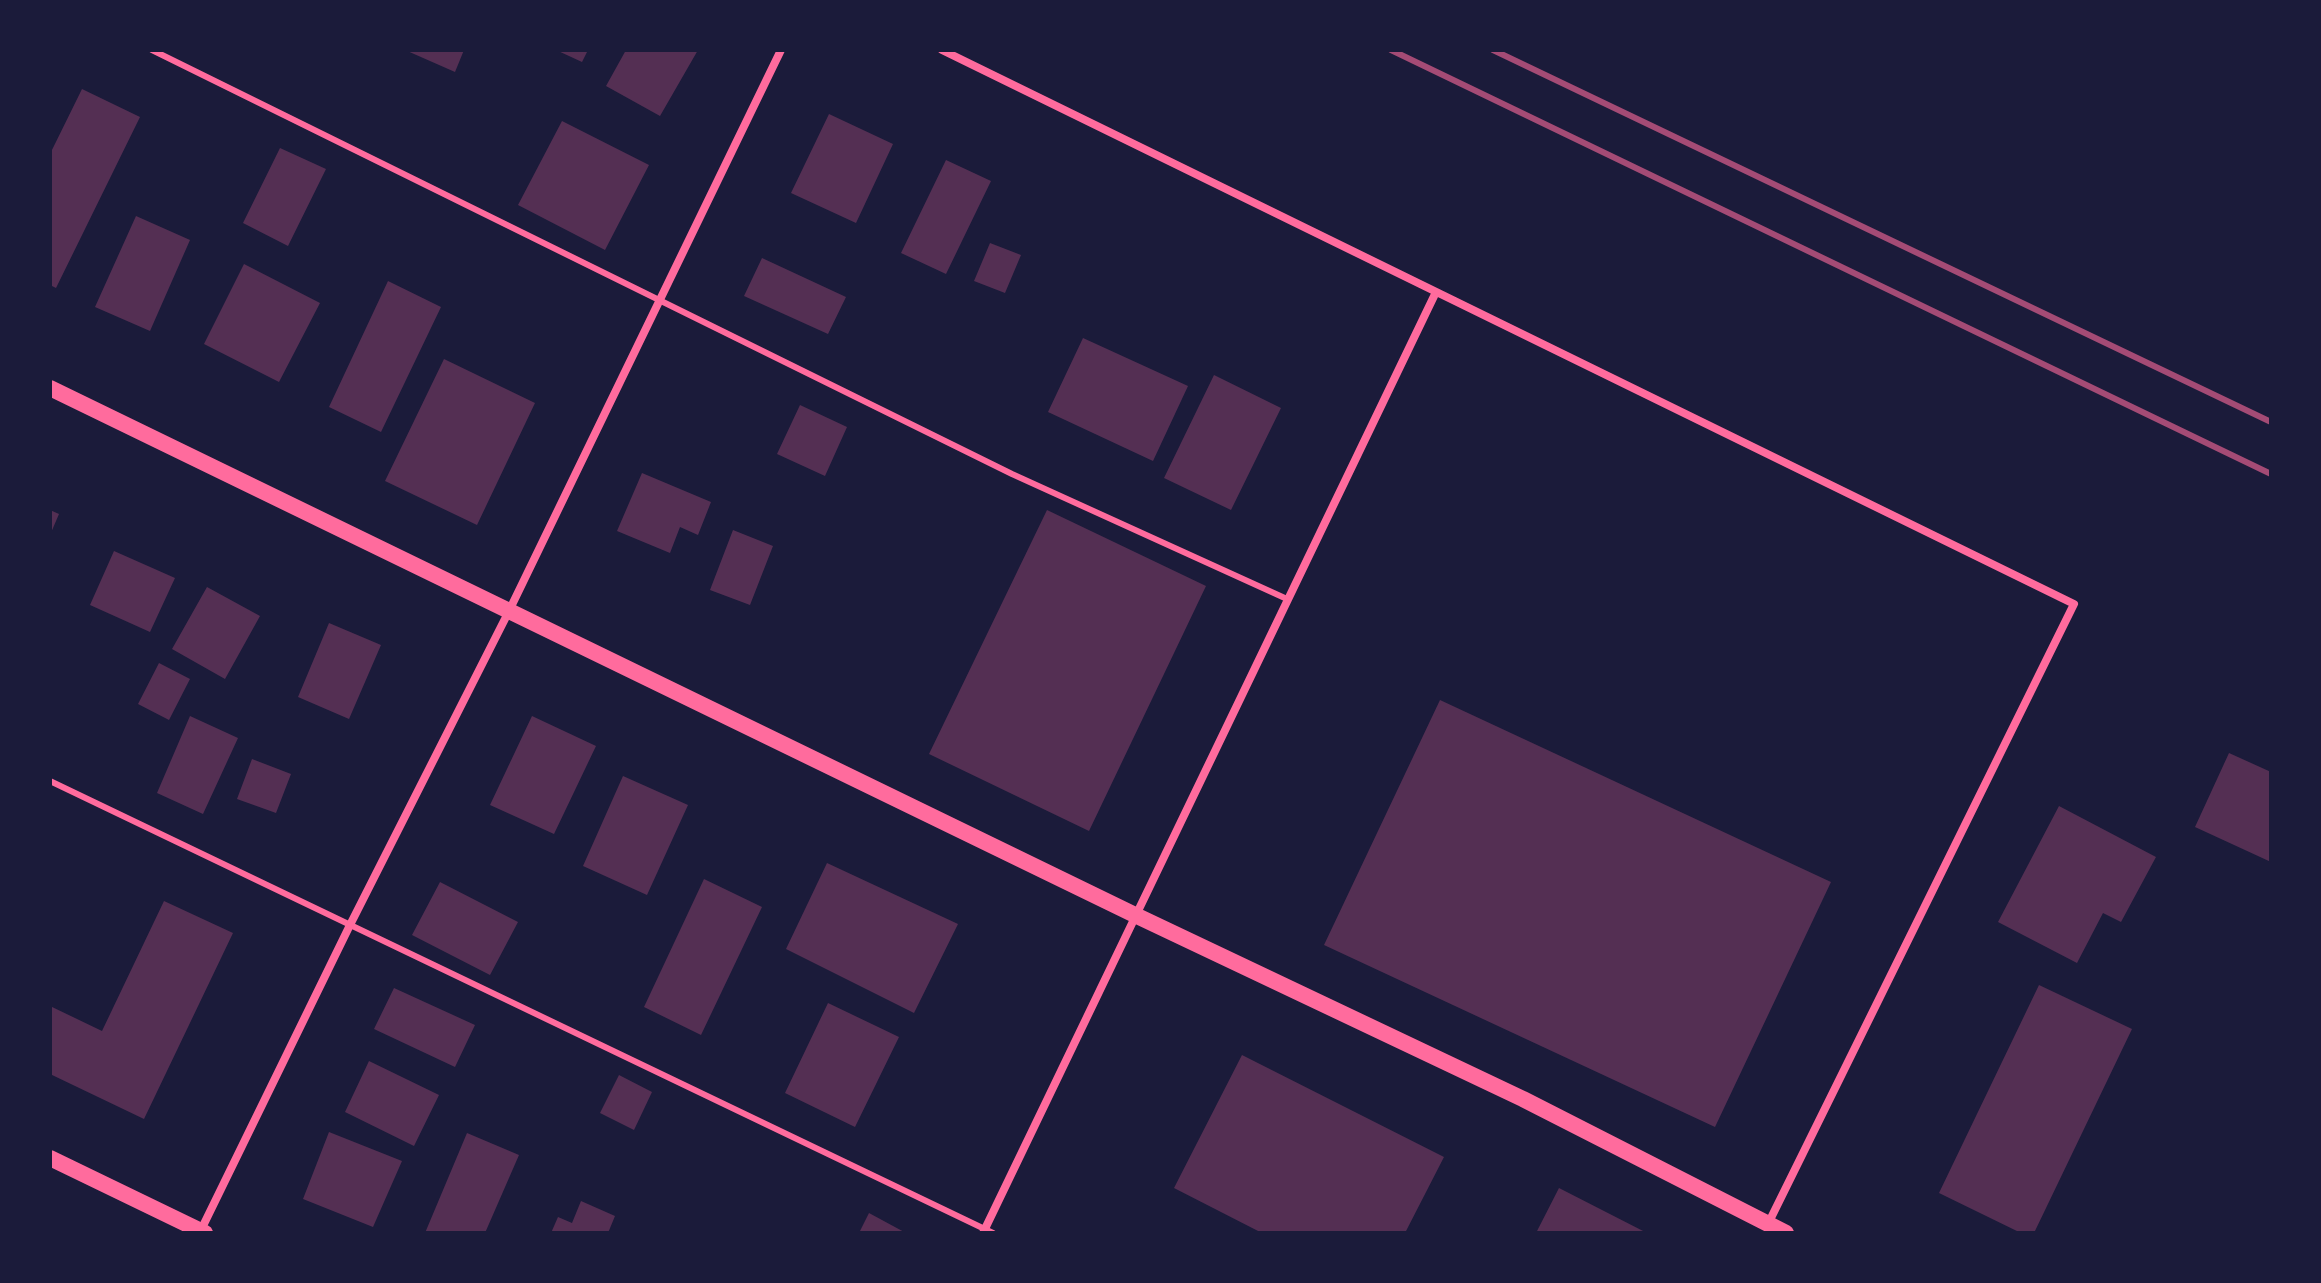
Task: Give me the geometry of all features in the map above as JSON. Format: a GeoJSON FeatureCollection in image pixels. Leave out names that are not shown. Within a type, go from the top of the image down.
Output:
{"type":"FeatureCollection","features":[{"type":"Feature","properties":{"kind":"main road"},"geometry":{"type":"LineString","coordinates":[[50,388],[1135,915],[1523,1099],[1786,1233]]}},
{"type":"Feature","properties":{"kind":"main road"},"geometry":{"type":"LineString","coordinates":[[50,1158],[202,1232]]}},
{"type":"Feature","properties":{"kind":"street"},"geometry":{"type":"LineString","coordinates":[[202,1232],[350,925],[661,301],[781,50]]}},
{"type":"Feature","properties":{"kind":"street"},"geometry":{"type":"LineString","coordinates":[[942,50],[2074,604],[1767,1224]]}},
{"type":"Feature","properties":{"kind":"street"},"geometry":{"type":"LineString","coordinates":[[987,1232],[1135,915],[1436,292]]}},
{"type":"Feature","properties":{"kind":"lane"},"geometry":{"type":"LineString","coordinates":[[152,50],[1012,474],[1287,599]]}},
{"type":"Feature","properties":{"kind":"lane"},"geometry":{"type":"LineString","coordinates":[[50,781],[987,1232]]}},
{"type":"Feature","properties":{"kind":"building"},"geometry":{"type":"Polygon","coordinates":[[[405,50],[464,50],[455,72],[405,50]]]}},
{"type":"Feature","properties":{"kind":"building"},"geometry":{"type":"Polygon","coordinates":[[[556,50],[588,50],[582,62],[556,50]]]}},
{"type":"Feature","properties":{"kind":"building"},"geometry":{"type":"Polygon","coordinates":[[[626,50],[698,50],[660,116],[606,86],[626,50]]]}},
{"type":"Feature","properties":{"kind":"building"},"geometry":{"type":"Polygon","coordinates":[[[82,89],[140,117],[56,288],[50,285],[50,154],[82,89]]]}},
{"type":"Feature","properties":{"kind":"building"},"geometry":{"type":"Polygon","coordinates":[[[829,114],[893,144],[856,223],[791,193],[829,114]]]}},
{"type":"Feature","properties":{"kind":"building"},"geometry":{"type":"Polygon","coordinates":[[[562,121],[649,165],[605,250],[518,205],[562,121]]]}},
{"type":"Feature","properties":{"kind":"building"},"geometry":{"type":"Polygon","coordinates":[[[280,148],[326,169],[288,246],[243,223],[280,148]]]}},
{"type":"Feature","properties":{"kind":"building"},"geometry":{"type":"Polygon","coordinates":[[[946,160],[991,181],[946,274],[901,253],[946,160]]]}},
{"type":"Feature","properties":{"kind":"building"},"geometry":{"type":"Polygon","coordinates":[[[136,216],[190,240],[150,331],[95,307],[136,216]]]}},
{"type":"Feature","properties":{"kind":"building"},"geometry":{"type":"Polygon","coordinates":[[[990,243],[1021,255],[1005,293],[974,281],[990,243]]]}},
{"type":"Feature","properties":{"kind":"building"},"geometry":{"type":"Polygon","coordinates":[[[762,258],[846,297],[828,334],[744,296],[762,258]]]}},
{"type":"Feature","properties":{"kind":"building"},"geometry":{"type":"Polygon","coordinates":[[[244,264],[320,303],[279,382],[204,344],[244,264]]]}},
{"type":"Feature","properties":{"kind":"building"},"geometry":{"type":"Polygon","coordinates":[[[388,281],[441,307],[381,432],[329,407],[388,281]]]}},
{"type":"Feature","properties":{"kind":"building"},"geometry":{"type":"Polygon","coordinates":[[[1083,338],[1188,386],[1153,461],[1048,412],[1083,338]]]}},
{"type":"Feature","properties":{"kind":"building"},"geometry":{"type":"Polygon","coordinates":[[[444,359],[535,403],[477,525],[385,481],[444,359]]]}},
{"type":"Feature","properties":{"kind":"building"},"geometry":{"type":"Polygon","coordinates":[[[1214,375],[1281,408],[1231,510],[1164,478],[1214,375]]]}},
{"type":"Feature","properties":{"kind":"building"},"geometry":{"type":"Polygon","coordinates":[[[800,405],[847,427],[825,476],[777,454],[800,405]]]}},
{"type":"Feature","properties":{"kind":"building"},"geometry":{"type":"Polygon","coordinates":[[[642,473],[711,502],[698,535],[680,527],[670,553],[617,531],[642,473]]]}},
{"type":"Feature","properties":{"kind":"building"},"geometry":{"type":"Polygon","coordinates":[[[50,510],[59,514],[50,535],[50,510]]]}},
{"type":"Feature","properties":{"kind":"building"},"geometry":{"type":"Polygon","coordinates":[[[1047,510],[1206,586],[1089,831],[929,754],[1047,510]]]}},
{"type":"Feature","properties":{"kind":"building"},"geometry":{"type":"Polygon","coordinates":[[[733,530],[773,546],[750,605],[710,590],[733,530]]]}},
{"type":"Feature","properties":{"kind":"building"},"geometry":{"type":"Polygon","coordinates":[[[114,551],[175,578],[150,632],[90,605],[114,551]]]}},
{"type":"Feature","properties":{"kind":"building"},"geometry":{"type":"Polygon","coordinates":[[[207,587],[260,616],[225,679],[172,649],[207,587]]]}},
{"type":"Feature","properties":{"kind":"building"},"geometry":{"type":"Polygon","coordinates":[[[329,623],[381,645],[349,719],[298,697],[329,623]]]}},
{"type":"Feature","properties":{"kind":"building"},"geometry":{"type":"Polygon","coordinates":[[[159,663],[190,679],[169,720],[138,704],[159,663]]]}},
{"type":"Feature","properties":{"kind":"building"},"geometry":{"type":"Polygon","coordinates":[[[1440,700],[1831,882],[1715,1127],[1324,945],[1440,700]]]}},
{"type":"Feature","properties":{"kind":"building"},"geometry":{"type":"Polygon","coordinates":[[[190,716],[238,738],[203,814],[157,793],[190,716]]]}},
{"type":"Feature","properties":{"kind":"building"},"geometry":{"type":"Polygon","coordinates":[[[532,716],[596,746],[554,834],[490,805],[532,716]]]}},
{"type":"Feature","properties":{"kind":"building"},"geometry":{"type":"Polygon","coordinates":[[[2229,753],[2271,772],[2271,862],[2195,827],[2229,753]]]}},
{"type":"Feature","properties":{"kind":"building"},"geometry":{"type":"Polygon","coordinates":[[[252,759],[291,774],[276,813],[237,799],[252,759]]]}},
{"type":"Feature","properties":{"kind":"building"},"geometry":{"type":"Polygon","coordinates":[[[623,776],[688,805],[647,895],[583,866],[623,776]]]}},
{"type":"Feature","properties":{"kind":"building"},"geometry":{"type":"Polygon","coordinates":[[[2059,806],[2156,857],[2121,922],[2103,913],[2077,963],[1998,922],[2059,806]]]}},
{"type":"Feature","properties":{"kind":"building"},"geometry":{"type":"Polygon","coordinates":[[[827,863],[958,924],[914,1013],[786,949],[827,863]]]}},
{"type":"Feature","properties":{"kind":"building"},"geometry":{"type":"Polygon","coordinates":[[[704,879],[762,907],[701,1035],[644,1007],[704,879]]]}},
{"type":"Feature","properties":{"kind":"building"},"geometry":{"type":"Polygon","coordinates":[[[440,882],[518,922],[490,975],[412,935],[440,882]]]}},
{"type":"Feature","properties":{"kind":"building"},"geometry":{"type":"Polygon","coordinates":[[[164,901],[233,933],[144,1119],[50,1074],[50,1006],[102,1031],[164,901]]]}},
{"type":"Feature","properties":{"kind":"building"},"geometry":{"type":"Polygon","coordinates":[[[2039,985],[2132,1029],[2034,1233],[2021,1233],[1939,1193],[2039,985]]]}},
{"type":"Feature","properties":{"kind":"building"},"geometry":{"type":"Polygon","coordinates":[[[394,988],[475,1025],[455,1067],[374,1029],[394,988]]]}},
{"type":"Feature","properties":{"kind":"building"},"geometry":{"type":"Polygon","coordinates":[[[828,1003],[899,1037],[855,1127],[785,1093],[828,1003]]]}},
{"type":"Feature","properties":{"kind":"building"},"geometry":{"type":"Polygon","coordinates":[[[1242,1055],[1444,1157],[1405,1233],[1262,1233],[1174,1188],[1242,1055]]]}},
{"type":"Feature","properties":{"kind":"building"},"geometry":{"type":"Polygon","coordinates":[[[369,1061],[439,1095],[414,1146],[345,1112],[369,1061]]]}},
{"type":"Feature","properties":{"kind":"building"},"geometry":{"type":"Polygon","coordinates":[[[619,1075],[652,1092],[634,1130],[600,1113],[619,1075]]]}},
{"type":"Feature","properties":{"kind":"building"},"geometry":{"type":"Polygon","coordinates":[[[329,1132],[402,1161],[373,1227],[303,1199],[329,1132]]]}},
{"type":"Feature","properties":{"kind":"building"},"geometry":{"type":"Polygon","coordinates":[[[467,1133],[519,1155],[485,1233],[425,1233],[467,1133]]]}},
{"type":"Feature","properties":{"kind":"building"},"geometry":{"type":"Polygon","coordinates":[[[1559,1188],[1647,1233],[1536,1233],[1559,1188]]]}},
{"type":"Feature","properties":{"kind":"building"},"geometry":{"type":"Polygon","coordinates":[[[581,1201],[615,1216],[608,1233],[551,1233],[558,1217],[572,1223],[581,1201]]]}},
{"type":"Feature","properties":{"kind":"building"},"geometry":{"type":"Polygon","coordinates":[[[869,1213],[906,1233],[859,1233],[869,1213]]]}},
{"type":"Feature","properties":{"kind":"railway"},"geometry":{"type":"LineString","coordinates":[[1391,50],[2271,474]]}},
{"type":"Feature","properties":{"kind":"railway"},"geometry":{"type":"LineString","coordinates":[[1493,50],[2271,422]]}}]}
